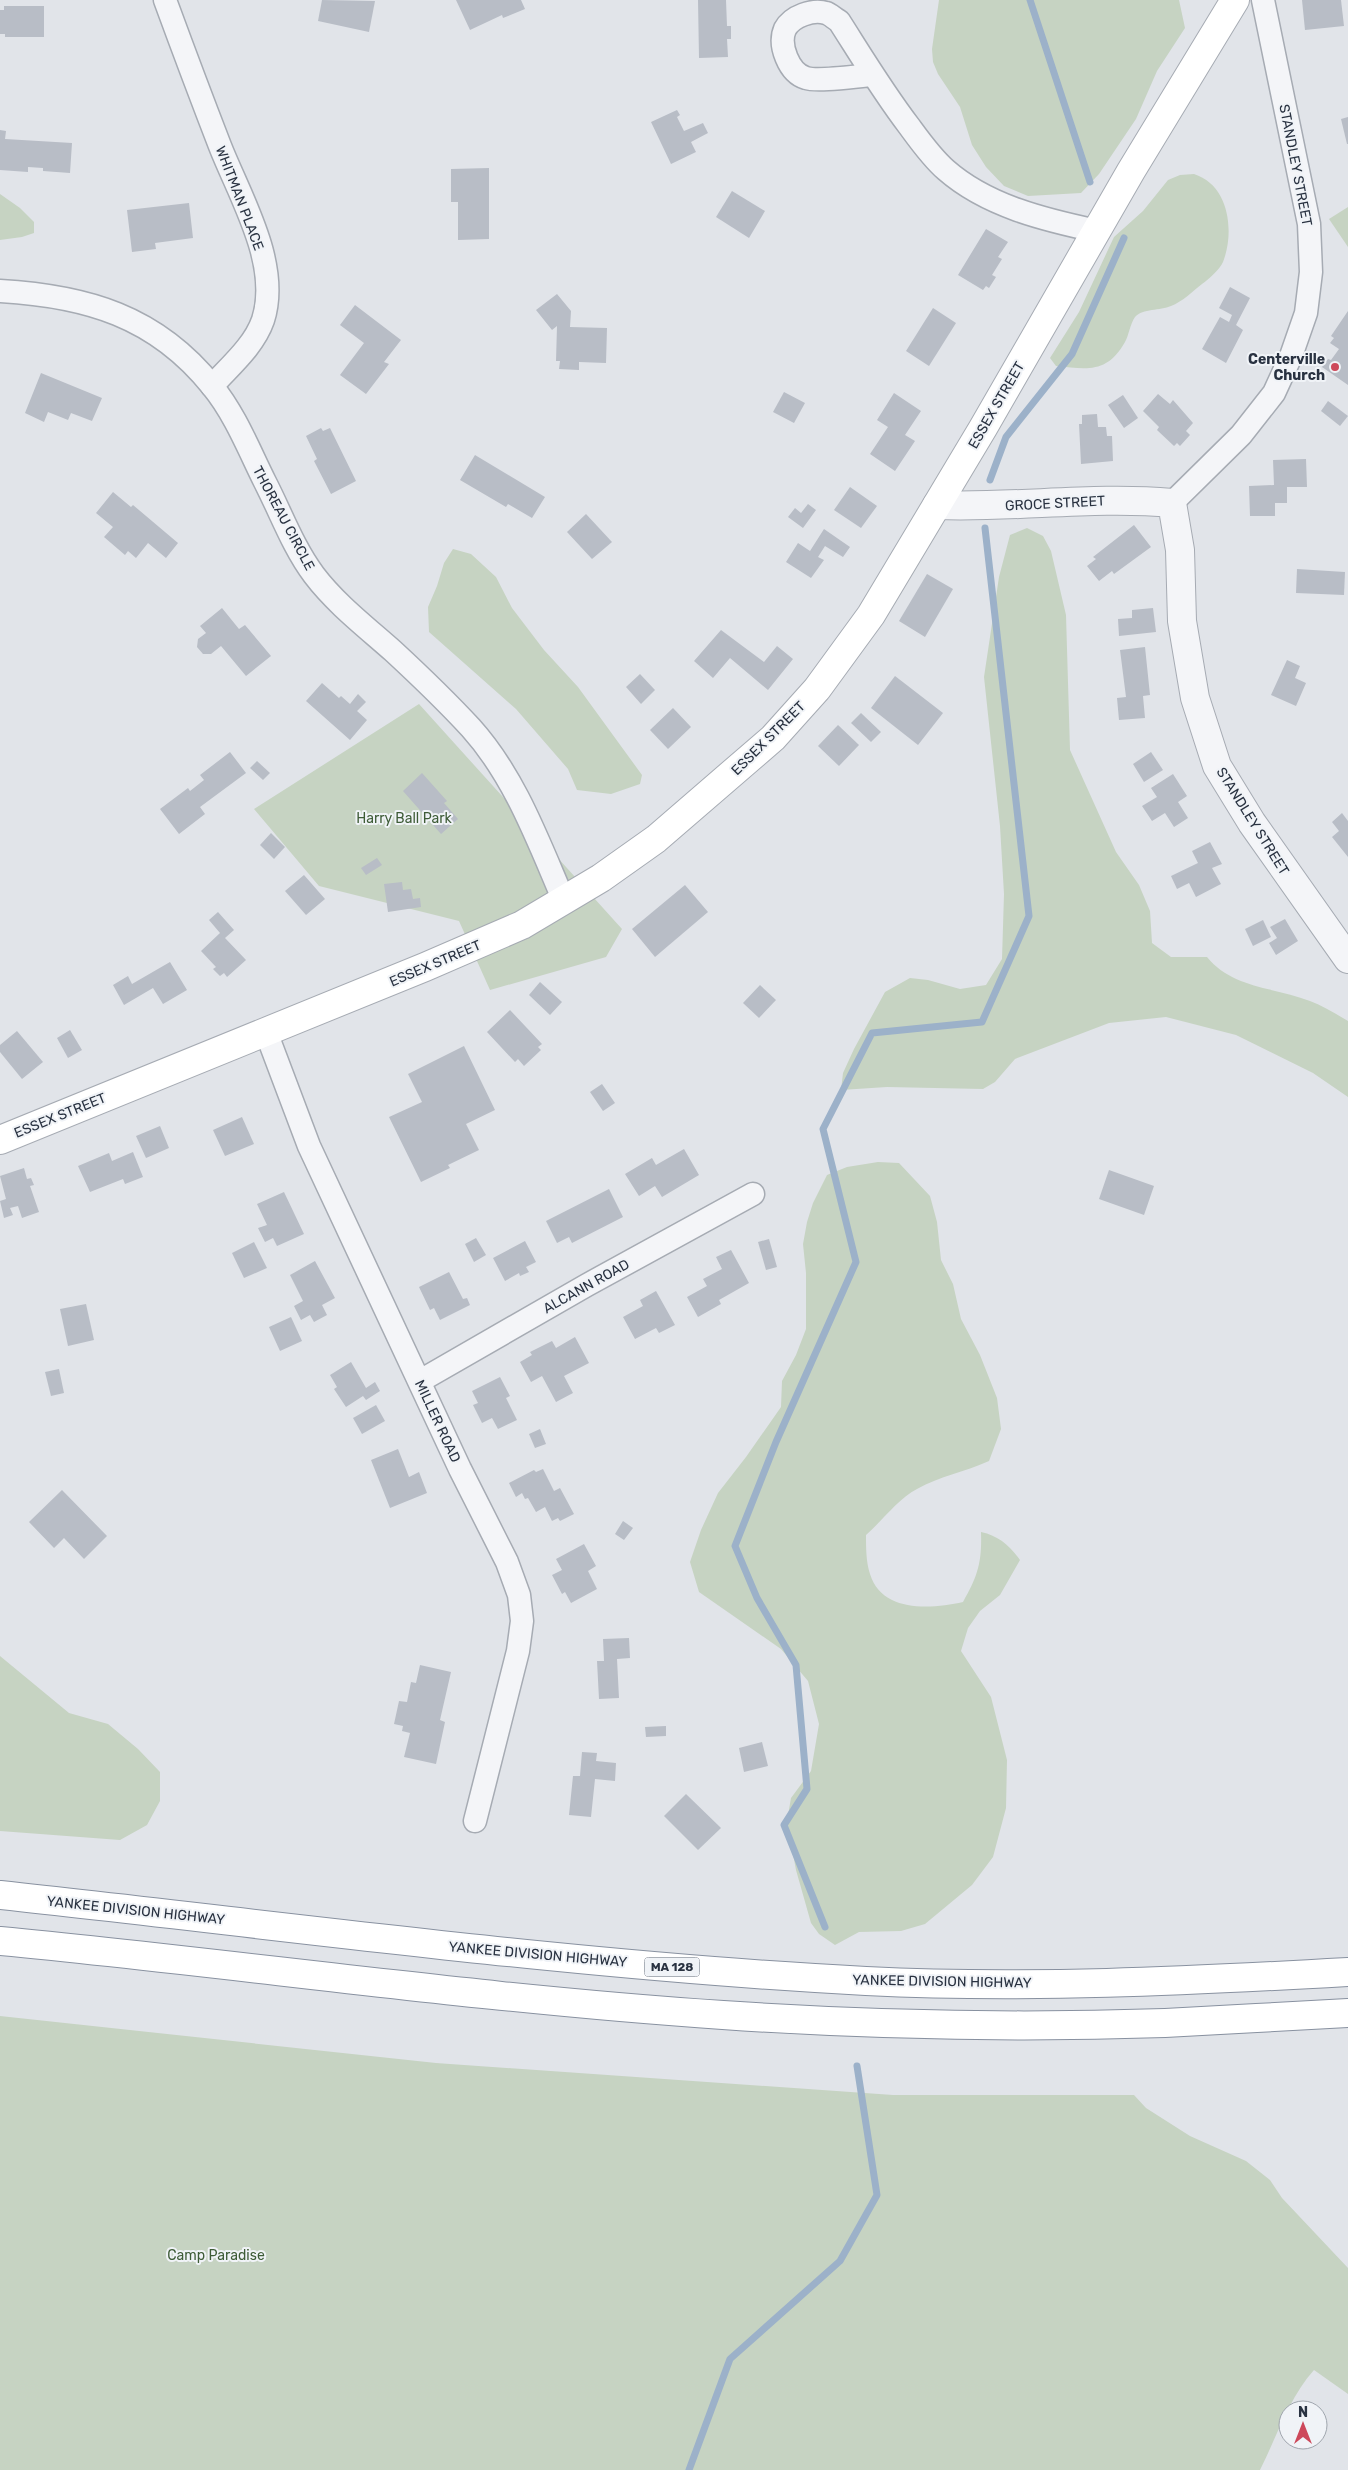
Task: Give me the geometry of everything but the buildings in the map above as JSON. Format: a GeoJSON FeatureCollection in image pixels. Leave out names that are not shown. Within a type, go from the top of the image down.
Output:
{"type":"FeatureCollection","features":[{"type":"Feature","properties":{"kind":"main road","name":"ESSEX STREET"},"geometry":{"type":"LineString","coordinates":[[0,1140],[485,942],[522,925],[601,878],[656,838],[773,738],[817,689],[871,615],[1235,0]]}},
{"type":"Feature","properties":{"kind":"main road","name":"YANKEE DIVISION HIGHWAY"},"geometry":{"type":"LineString","coordinates":[[0,1895],[463,1948],[680,1968],[866,1981],[1001,1983],[1223,1979],[1348,1972]]}},
{"type":"Feature","properties":{"kind":"main road"},"geometry":{"type":"LineString","coordinates":[[0,1941],[398,1985],[722,2015],[878,2023],[1032,2024],[1164,2023],[1348,2013]]}},
{"type":"Feature","properties":{"kind":"street","name":"WHITMAN PLACE"},"geometry":{"type":"LineString","coordinates":[[165,0],[224,156],[248,210],[267,280],[266,305],[258,329],[250,344],[212,386]]}},
{"type":"Feature","properties":{"kind":"street","name":"STANDLEY STREET"},"geometry":{"type":"LineString","coordinates":[[1263,0],[1309,224],[1311,272],[1306,313],[1291,356],[1274,393],[1241,435],[1172,504],[1180,550],[1182,621],[1195,698],[1218,766],[1252,823],[1348,959]]}},
{"type":"Feature","properties":{"kind":"street"},"geometry":{"type":"LineString","coordinates":[[872,76],[922,145],[946,170],[970,187],[1007,206],[1050,221],[1097,231]]}},
{"type":"Feature","properties":{"kind":"street","name":"THOREAU CIRCLE"},"geometry":{"type":"LineString","coordinates":[[0,291],[64,298],[125,316],[177,351],[212,386],[240,431],[313,574],[354,618],[439,696],[472,730],[501,768],[524,808],[564,901]]}},
{"type":"Feature","properties":{"kind":"street","name":"GROCE STREET"},"geometry":{"type":"LineString","coordinates":[[937,505],[982,506],[1103,500],[1172,504]]}},
{"type":"Feature","properties":{"kind":"street","name":"MILLER ROAD"},"geometry":{"type":"LineString","coordinates":[[266,1032],[309,1146],[460,1469],[507,1562],[519,1595],[522,1621],[518,1651],[475,1822]]}},
{"type":"Feature","properties":{"kind":"street","name":"ALCANN ROAD"},"geometry":{"type":"LineString","coordinates":[[420,1381],[587,1285],[753,1194]]}},
{"type":"Feature","properties":{"kind":"green space"},"geometry":{"type":"Polygon","coordinates":[[[939,0],[1179,0],[1185,28],[1157,71],[1136,119],[1099,174],[1081,193],[1028,196],[1004,186],[986,167],[972,145],[960,107],[938,74],[933,62],[932,49],[939,0]]]}},
{"type":"Feature","properties":{"kind":"green space"},"geometry":{"type":"Polygon","coordinates":[[[1194,174],[1206,180],[1215,188],[1226,210],[1228,223],[1227,250],[1219,268],[1179,302],[1167,308],[1138,314],[1133,320],[1126,339],[1111,360],[1095,367],[1087,368],[1056,366],[1050,358],[1079,312],[1114,237],[1143,211],[1168,180],[1180,175],[1194,174]]]}},
{"type":"Feature","properties":{"kind":"green space"},"geometry":{"type":"Polygon","coordinates":[[[0,194],[20,208],[34,222],[34,233],[0,240],[0,194]]]}},
{"type":"Feature","properties":{"kind":"green space"},"geometry":{"type":"Polygon","coordinates":[[[1348,207],[1348,247],[1329,219],[1348,207]]]}},
{"type":"Feature","properties":{"kind":"green space"},"geometry":{"type":"Polygon","coordinates":[[[1027,528],[1043,536],[1051,551],[1066,615],[1070,750],[1116,852],[1139,885],[1150,911],[1152,943],[1171,957],[1207,957],[1217,968],[1242,981],[1297,996],[1325,1008],[1348,1021],[1348,1097],[1313,1073],[1236,1035],[1166,1017],[1109,1023],[1015,1059],[995,1082],[983,1089],[887,1087],[841,1090],[843,1073],[885,992],[910,978],[928,980],[960,989],[986,985],[1002,959],[1004,894],[1000,826],[984,677],[999,577],[1010,535],[1027,528]]]}},
{"type":"Feature","properties":{"kind":"green space"},"geometry":{"type":"Polygon","coordinates":[[[453,549],[471,554],[496,577],[512,608],[544,650],[578,687],[642,775],[640,784],[611,794],[577,790],[568,769],[516,709],[429,632],[428,607],[444,563],[453,549]]]}},
{"type":"Feature","properties":{"kind":"green space","name":"Harry Ball Park"},"geometry":{"type":"Polygon","coordinates":[[[419,704],[622,929],[606,957],[490,990],[459,921],[319,886],[254,809],[419,704]]]}},
{"type":"Feature","properties":{"kind":"green space"},"geometry":{"type":"Polygon","coordinates":[[[878,1162],[899,1163],[930,1196],[937,1222],[941,1260],[953,1284],[961,1319],[980,1355],[997,1398],[1001,1429],[989,1461],[935,1481],[910,1493],[866,1535],[867,1560],[870,1574],[876,1587],[885,1596],[896,1602],[909,1605],[937,1606],[963,1602],[978,1568],[981,1552],[981,1532],[1003,1542],[1020,1560],[1000,1595],[980,1611],[968,1628],[961,1651],[991,1697],[1007,1760],[1006,1808],[993,1857],[972,1885],[925,1924],[901,1931],[859,1932],[835,1945],[819,1934],[811,1923],[796,1870],[787,1821],[791,1798],[811,1771],[819,1724],[808,1681],[781,1649],[699,1592],[690,1562],[701,1530],[718,1493],[781,1407],[782,1381],[796,1355],[806,1329],[806,1273],[803,1244],[813,1203],[827,1175],[847,1167],[878,1162]]]}},
{"type":"Feature","properties":{"kind":"green space"},"geometry":{"type":"Polygon","coordinates":[[[0,1656],[69,1713],[108,1724],[138,1749],[160,1772],[160,1801],[147,1825],[120,1840],[0,1831],[0,1656]]]}},
{"type":"Feature","properties":{"kind":"green space","name":"Camp Paradise"},"geometry":{"type":"Polygon","coordinates":[[[0,2016],[436,2063],[893,2095],[1134,2095],[1146,2108],[1190,2136],[1246,2161],[1270,2180],[1282,2198],[1348,2268],[1348,2394],[1314,2370],[1293,2400],[1278,2400],[1278,2431],[1260,2470],[0,2470],[0,2016]]]}},
{"type":"Feature","properties":{"kind":"waterway"},"geometry":{"type":"LineString","coordinates":[[1030,0],[1090,182]]}},
{"type":"Feature","properties":{"kind":"waterway"},"geometry":{"type":"LineString","coordinates":[[990,480],[1006,437],[1072,354],[1124,238]]}},
{"type":"Feature","properties":{"kind":"waterway"},"geometry":{"type":"LineString","coordinates":[[825,1927],[784,1825],[807,1789],[796,1665],[757,1598],[735,1546],[776,1442],[856,1262],[823,1129],[872,1033],[982,1022],[1029,916],[985,528]]}},
{"type":"Feature","properties":{"kind":"waterway"},"geometry":{"type":"LineString","coordinates":[[689,2470],[730,2359],[840,2261],[877,2195],[857,2066]]}},
{"type":"Feature","properties":{"kind":"place","name":"Centerville Church"},"geometry":{"type":"Point","coordinates":[1335,367]}}]}
